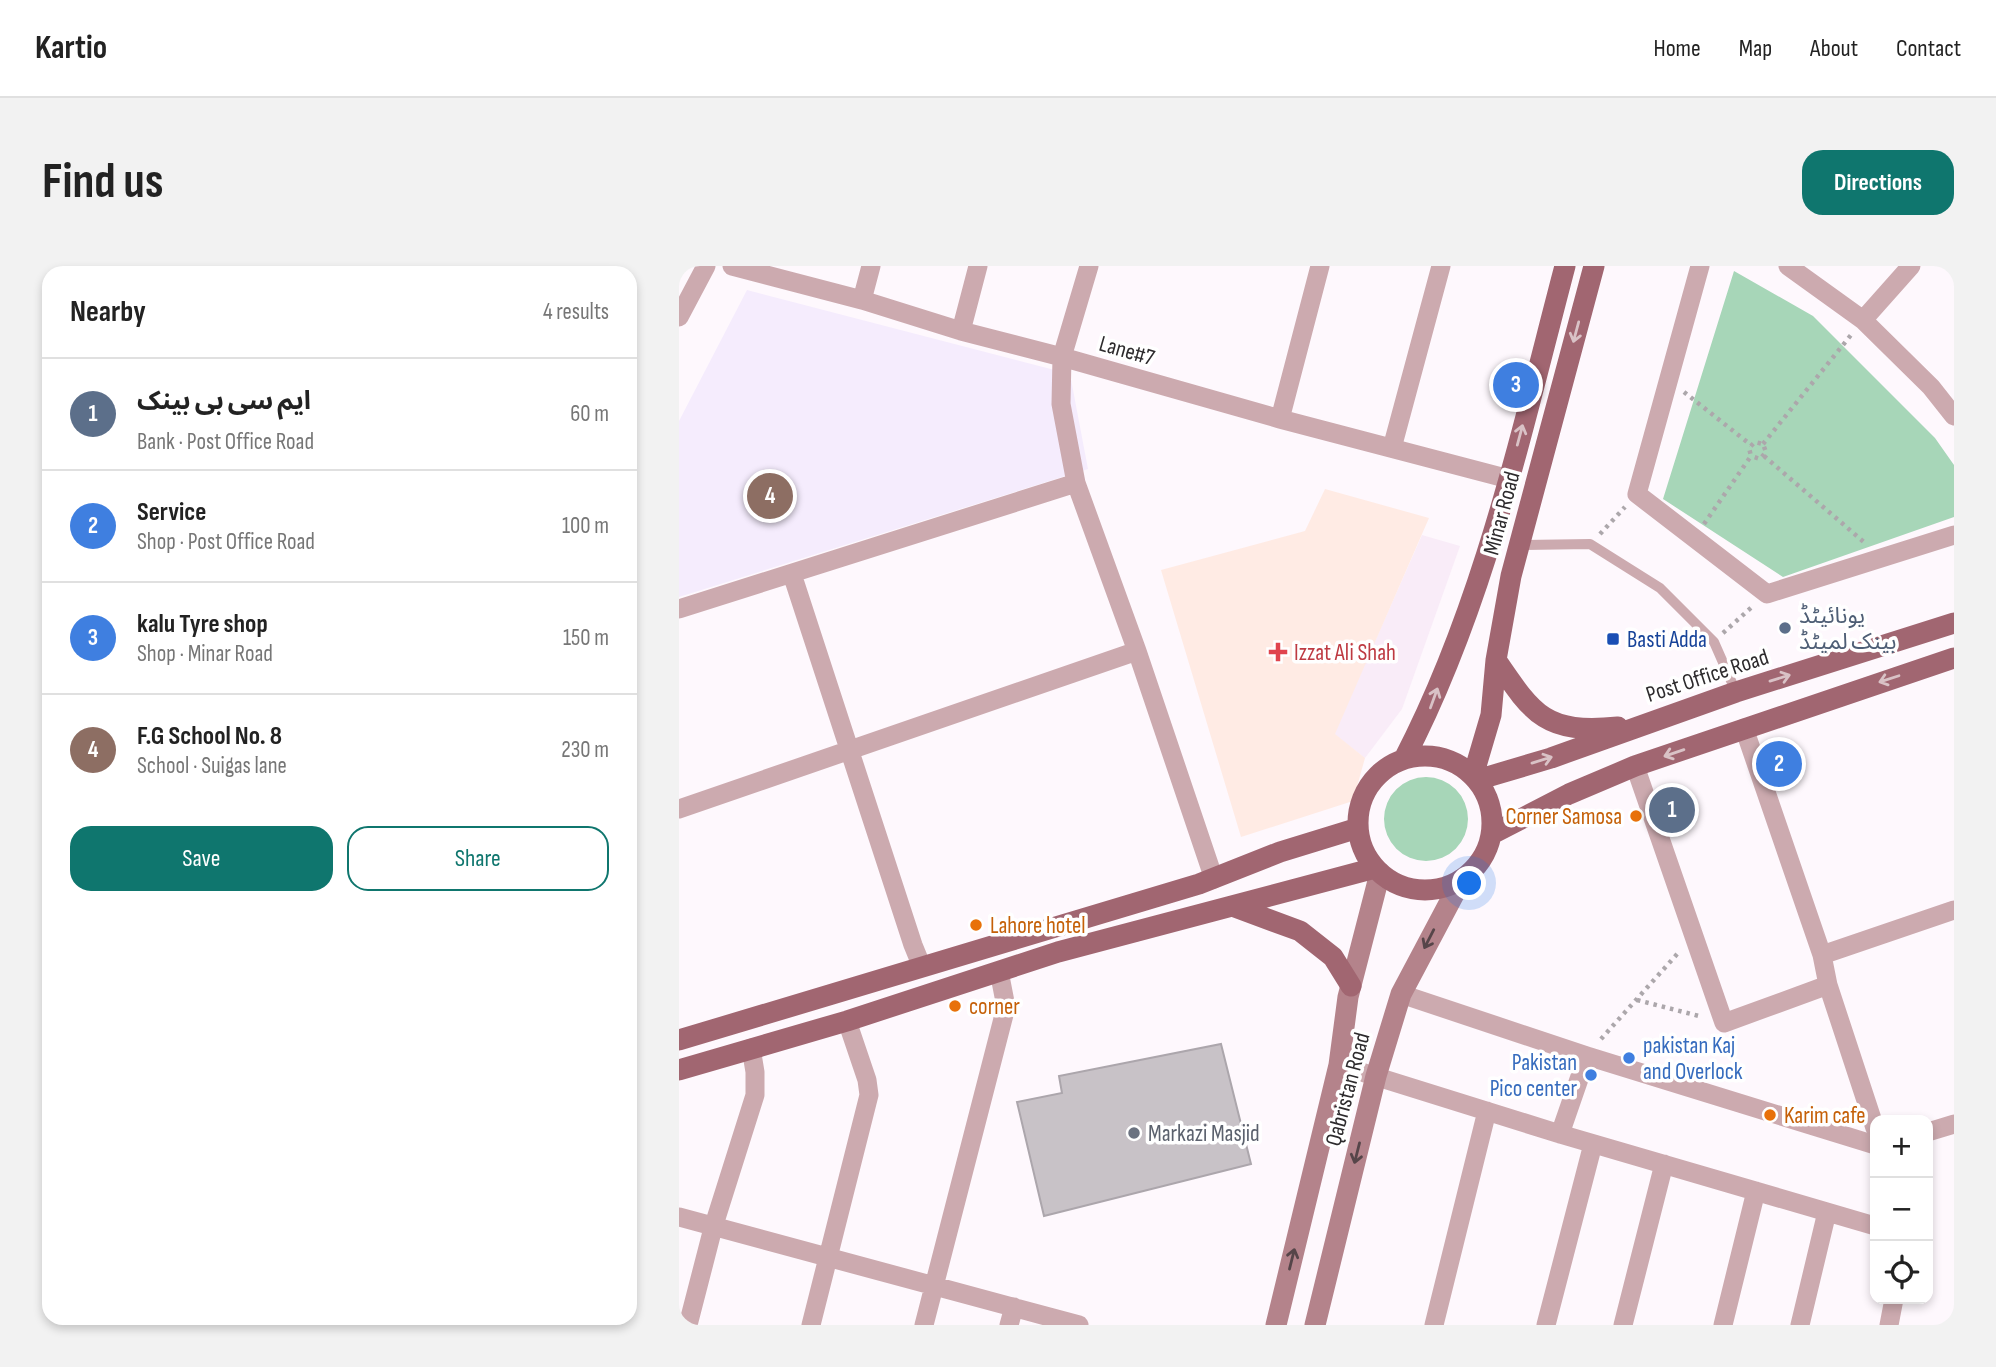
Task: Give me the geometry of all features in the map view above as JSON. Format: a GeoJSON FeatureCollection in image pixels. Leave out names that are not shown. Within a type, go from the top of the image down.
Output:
{"type":"FeatureCollection","features":[{"type":"Feature","properties":{"kind":"main road","name":"Minar Road"},"geometry":{"type":"LineString","coordinates":[[1404,759],[1430,709],[1482,568],[1509,479],[1565,266]]}},
{"type":"Feature","properties":{"kind":"main road","name":"Minar Road"},"geometry":{"type":"LineString","coordinates":[[1475,778],[1491,715],[1496,660],[1511,576],[1594,266]]}},
{"type":"Feature","properties":{"kind":"main road"},"geometry":{"type":"LineString","coordinates":[[1482,568],[1511,576]]}},
{"type":"Feature","properties":{"kind":"main road","name":"Post Office Road"},"geometry":{"type":"LineString","coordinates":[[1475,778],[1551,758],[1736,692],[1954,624]]}},
{"type":"Feature","properties":{"kind":"main road"},"geometry":{"type":"LineString","coordinates":[[1492,834],[1569,794],[1635,766],[1954,658]]}},
{"type":"Feature","properties":{"kind":"main road"},"geometry":{"type":"LineString","coordinates":[[1496,660],[1526,704],[1545,719],[1570,727],[1603,728],[1644,724]]}},
{"type":"Feature","properties":{"kind":"main road"},"geometry":{"type":"LineString","coordinates":[[1436,757],[1451,761],[1475,778],[1490,806],[1492,834],[1482,860],[1462,879],[1435,889],[1406,887],[1378,870],[1362,846],[1358,828],[1359,810],[1375,779],[1404,759],[1436,757]]}},
{"type":"Feature","properties":{"kind":"main road"},"geometry":{"type":"LineString","coordinates":[[679,1040],[1214,879],[1280,852],[1358,828]]}},
{"type":"Feature","properties":{"kind":"main road"},"geometry":{"type":"LineString","coordinates":[[679,1070],[847,1021],[1058,952],[1378,870]]}},
{"type":"Feature","properties":{"kind":"main road"},"geometry":{"type":"LineString","coordinates":[[1232,906],[1300,932],[1333,957],[1351,986]]}},
{"type":"Feature","properties":{"kind":"street"},"geometry":{"type":"LineString","coordinates":[[679,317],[706,266]]}},
{"type":"Feature","properties":{"kind":"street","name":"Lane#7"},"geometry":{"type":"LineString","coordinates":[[732,266],[862,300],[961,331],[1280,419],[1509,479]]}},
{"type":"Feature","properties":{"kind":"street"},"geometry":{"type":"LineString","coordinates":[[862,300],[871,266]]}},
{"type":"Feature","properties":{"kind":"street"},"geometry":{"type":"LineString","coordinates":[[961,331],[978,266]]}},
{"type":"Feature","properties":{"kind":"street"},"geometry":{"type":"LineString","coordinates":[[1089,266],[1062,357],[1061,404],[1076,483],[1137,651],[1214,879]]}},
{"type":"Feature","properties":{"kind":"street"},"geometry":{"type":"LineString","coordinates":[[1280,419],[1320,266]]}},
{"type":"Feature","properties":{"kind":"street"},"geometry":{"type":"LineString","coordinates":[[1392,449],[1441,266]]}},
{"type":"Feature","properties":{"kind":"street"},"geometry":{"type":"LineString","coordinates":[[1700,266],[1637,494],[1767,594],[1954,535]]}},
{"type":"Feature","properties":{"kind":"street"},"geometry":{"type":"LineString","coordinates":[[1788,266],[1863,320],[1931,387],[1954,415]]}},
{"type":"Feature","properties":{"kind":"street"},"geometry":{"type":"LineString","coordinates":[[1863,320],[1911,266]]}},
{"type":"Feature","properties":{"kind":"street"},"geometry":{"type":"LineString","coordinates":[[679,610],[1076,483]]}},
{"type":"Feature","properties":{"kind":"street"},"geometry":{"type":"LineString","coordinates":[[792,575],[922,967]]}},
{"type":"Feature","properties":{"kind":"street"},"geometry":{"type":"LineString","coordinates":[[679,810],[1137,651]]}},
{"type":"Feature","properties":{"kind":"street"},"geometry":{"type":"LineString","coordinates":[[1744,728],[1822,955],[1828,985],[1871,1115]]}},
{"type":"Feature","properties":{"kind":"street"},"geometry":{"type":"LineString","coordinates":[[1635,766],[1724,1023],[1828,985]]}},
{"type":"Feature","properties":{"kind":"street","name":"Qabristan Road"},"geometry":{"type":"LineString","coordinates":[[1276,1325],[1339,1065],[1351,986],[1378,870]]}},
{"type":"Feature","properties":{"kind":"street","name":"Qabristan Road"},"geometry":{"type":"LineString","coordinates":[[1315,1325],[1376,1076],[1401,995],[1462,879]]}},
{"type":"Feature","properties":{"kind":"street"},"geometry":{"type":"LineString","coordinates":[[1822,955],[1954,910]]}},
{"type":"Feature","properties":{"kind":"street"},"geometry":{"type":"LineString","coordinates":[[924,1325],[1006,1007],[999,971]]}},
{"type":"Feature","properties":{"kind":"street"},"geometry":{"type":"LineString","coordinates":[[1401,995],[1870,1143]]}},
{"type":"Feature","properties":{"kind":"street"},"geometry":{"type":"LineString","coordinates":[[811,1325],[869,1095],[867,1080],[847,1021]]}},
{"type":"Feature","properties":{"kind":"street"},"geometry":{"type":"LineString","coordinates":[[688,1325],[713,1228],[755,1095],[751,1048]]}},
{"type":"Feature","properties":{"kind":"street"},"geometry":{"type":"LineString","coordinates":[[1560,1134],[1587,1056]]}},
{"type":"Feature","properties":{"kind":"street"},"geometry":{"type":"LineString","coordinates":[[1339,1065],[1593,1144],[1870,1225]]}},
{"type":"Feature","properties":{"kind":"street"},"geometry":{"type":"LineString","coordinates":[[1434,1325],[1487,1111]]}},
{"type":"Feature","properties":{"kind":"street"},"geometry":{"type":"LineString","coordinates":[[1933,1130],[1954,1124]]}},
{"type":"Feature","properties":{"kind":"street"},"geometry":{"type":"LineString","coordinates":[[1546,1325],[1593,1144]]}},
{"type":"Feature","properties":{"kind":"street"},"geometry":{"type":"LineString","coordinates":[[1623,1325],[1664,1164]]}},
{"type":"Feature","properties":{"kind":"street"},"geometry":{"type":"LineString","coordinates":[[1723,1325],[1756,1191]]}},
{"type":"Feature","properties":{"kind":"street"},"geometry":{"type":"LineString","coordinates":[[1800,1325],[1827,1212]]}},
{"type":"Feature","properties":{"kind":"street"},"geometry":{"type":"LineString","coordinates":[[679,1217],[934,1286],[1012,1316],[1079,1325]]}},
{"type":"Feature","properties":{"kind":"street"},"geometry":{"type":"LineString","coordinates":[[1889,1325],[1893,1304]]}},
{"type":"Feature","properties":{"kind":"lane"},"geometry":{"type":"LineString","coordinates":[[1519,545],[1590,544],[1660,588],[1714,642],[1736,692]]}},
{"type":"Feature","properties":{"kind":"path"},"geometry":{"type":"LineString","coordinates":[[1763,444],[1863,320]]}},
{"type":"Feature","properties":{"kind":"path"},"geometry":{"type":"LineString","coordinates":[[1667,378],[1751,445]]}},
{"type":"Feature","properties":{"kind":"path"},"geometry":{"type":"LineString","coordinates":[[1694,539],[1751,456],[1751,445],[1755,442],[1766,447],[1764,456],[1760,459],[1751,456]]}},
{"type":"Feature","properties":{"kind":"path"},"geometry":{"type":"LineString","coordinates":[[1764,456],[1882,557]]}},
{"type":"Feature","properties":{"kind":"path"},"geometry":{"type":"LineString","coordinates":[[1590,544],[1637,494]]}},
{"type":"Feature","properties":{"kind":"path"},"geometry":{"type":"LineString","coordinates":[[1714,642],[1767,594]]}},
{"type":"Feature","properties":{"kind":"path"},"geometry":{"type":"LineString","coordinates":[[1587,1056],[1695,934]]}},
{"type":"Feature","properties":{"kind":"path"},"geometry":{"type":"LineString","coordinates":[[1636,1000],[1724,1023]]}},
{"type":"Feature","properties":{"kind":"shaded area"},"geometry":{"type":"Polygon","coordinates":[[[747,290],[1070,374],[1088,469],[679,597],[679,421],[747,290]]]}},
{"type":"Feature","properties":{"kind":"shaded area","name":"Izzat Ali Shah"},"geometry":{"type":"Polygon","coordinates":[[[1325,489],[1429,518],[1335,734],[1365,758],[1353,801],[1241,837],[1161,570],[1305,531],[1325,489]]]}},
{"type":"Feature","properties":{"kind":"shaded area"},"geometry":{"type":"Polygon","coordinates":[[[1422,535],[1460,546],[1402,709],[1365,758],[1334,734],[1422,535]]]}},
{"type":"Feature","properties":{"kind":"green space"},"geometry":{"type":"Polygon","coordinates":[[[1734,271],[1813,316],[1935,438],[1954,465],[1954,517],[1783,577],[1663,499],[1734,271]]]}},
{"type":"Feature","properties":{"kind":"green space"},"geometry":{"type":"Polygon","coordinates":[[[1426,777],[1442,780],[1456,789],[1465,803],[1468,819],[1465,835],[1456,849],[1442,858],[1426,861],[1410,858],[1396,849],[1387,835],[1384,819],[1387,803],[1396,789],[1410,780],[1426,777]]]}},
{"type":"Feature","properties":{"kind":"building","name":"Markazi Masjid"},"geometry":{"type":"Polygon","coordinates":[[[1221,1044],[1251,1164],[1044,1216],[1017,1102],[1062,1093],[1059,1076],[1221,1044]]]}},
{"type":"Feature","properties":{"kind":"place","name":"kalu Tyre shop"},"geometry":{"type":"Point","coordinates":[1516,385]}},
{"type":"Feature","properties":{"kind":"place","name":"F.G School No. 8"},"geometry":{"type":"Point","coordinates":[770,496]}},
{"type":"Feature","properties":{"kind":"place","name":"یونائیٹڈ بینک لمیٹڈ"},"geometry":{"type":"Point","coordinates":[1785,628]}},
{"type":"Feature","properties":{"kind":"place","name":"Basti Adda"},"geometry":{"type":"Point","coordinates":[1613,639]}},
{"type":"Feature","properties":{"kind":"place","name":"Izzat Ali Shah"},"geometry":{"type":"Point","coordinates":[1278,652]}},
{"type":"Feature","properties":{"kind":"place","name":"Service"},"geometry":{"type":"Point","coordinates":[1779,764]}},
{"type":"Feature","properties":{"kind":"place","name":"ایم سی بی بینک"},"geometry":{"type":"Point","coordinates":[1672,810]}},
{"type":"Feature","properties":{"kind":"place","name":"Corner Samosa"},"geometry":{"type":"Point","coordinates":[1636,816]}},
{"type":"Feature","properties":{"kind":"place","name":"Lahore hotel"},"geometry":{"type":"Point","coordinates":[976,925]}},
{"type":"Feature","properties":{"kind":"place","name":"corner"},"geometry":{"type":"Point","coordinates":[955,1006]}},
{"type":"Feature","properties":{"kind":"place","name":"pakistan Kaj and Overlock"},"geometry":{"type":"Point","coordinates":[1629,1058]}},
{"type":"Feature","properties":{"kind":"place","name":"Pakistan Pico center"},"geometry":{"type":"Point","coordinates":[1591,1075]}},
{"type":"Feature","properties":{"kind":"place","name":"Karim cafe"},"geometry":{"type":"Point","coordinates":[1770,1115]}},
{"type":"Feature","properties":{"kind":"place","name":"Markazi Masjid"},"geometry":{"type":"Point","coordinates":[1134,1133]}}]}
